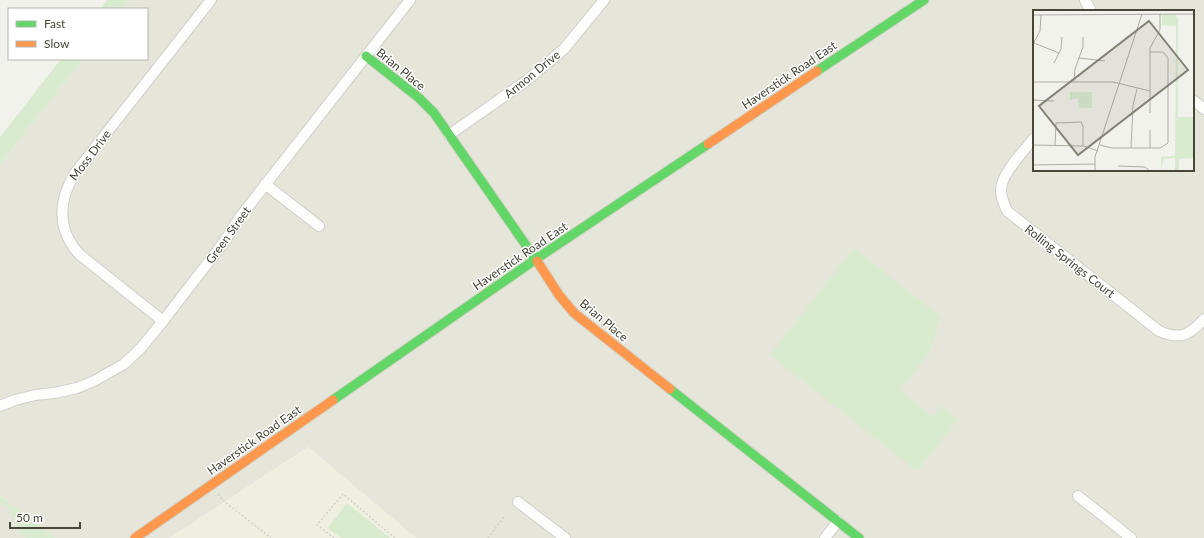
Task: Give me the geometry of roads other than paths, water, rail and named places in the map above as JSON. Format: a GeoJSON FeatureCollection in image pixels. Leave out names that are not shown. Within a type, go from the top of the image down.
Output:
{"type":"FeatureCollection","features":[{"type":"Feature","properties":{"kind":"street","name":"Moss Drive"},"geometry":{"type":"LineString","coordinates":[[163,321],[72,247],[67,236],[62,217],[63,197],[70,180],[75,173],[211,0]]}},
{"type":"Feature","properties":{"kind":"street","name":"Green Street"},"geometry":{"type":"LineString","coordinates":[[0,406],[35,394],[54,393],[77,388],[94,381],[124,364],[141,348],[224,242],[240,217],[265,184],[410,0]]}},
{"type":"Feature","properties":{"kind":"street","name":"Armon Drive"},"geometry":{"type":"LineString","coordinates":[[449,136],[526,81],[564,49],[604,0]]}},
{"type":"Feature","properties":{"kind":"street","name":"Haverstick Road East"},"geometry":{"type":"LineString","coordinates":[[134,538],[536,259],[924,0]]}},
{"type":"Feature","properties":{"kind":"street"},"geometry":{"type":"LineString","coordinates":[[1085,0],[1090,10]]}},
{"type":"Feature","properties":{"kind":"street","name":"Brian Place"},"geometry":{"type":"LineString","coordinates":[[366,56],[419,98],[434,113],[560,295],[574,312],[859,538]]}},
{"type":"Feature","properties":{"kind":"street"},"geometry":{"type":"LineString","coordinates":[[1194,101],[1204,109]]}},
{"type":"Feature","properties":{"kind":"street","name":"Rolling Springs Court"},"geometry":{"type":"LineString","coordinates":[[1033,139],[1008,171],[1003,181],[1001,190],[1003,202],[1007,211],[1158,331],[1174,335],[1187,334],[1196,328],[1204,319]]}},
{"type":"Feature","properties":{"kind":"street"},"geometry":{"type":"LineString","coordinates":[[265,184],[319,226]]}},
{"type":"Feature","properties":{"kind":"street"},"geometry":{"type":"LineString","coordinates":[[1078,496],[1131,538]]}},
{"type":"Feature","properties":{"kind":"street"},"geometry":{"type":"LineString","coordinates":[[518,502],[564,538]]}},
{"type":"Feature","properties":{"kind":"street"},"geometry":{"type":"LineString","coordinates":[[825,538],[838,521]]}}]}
